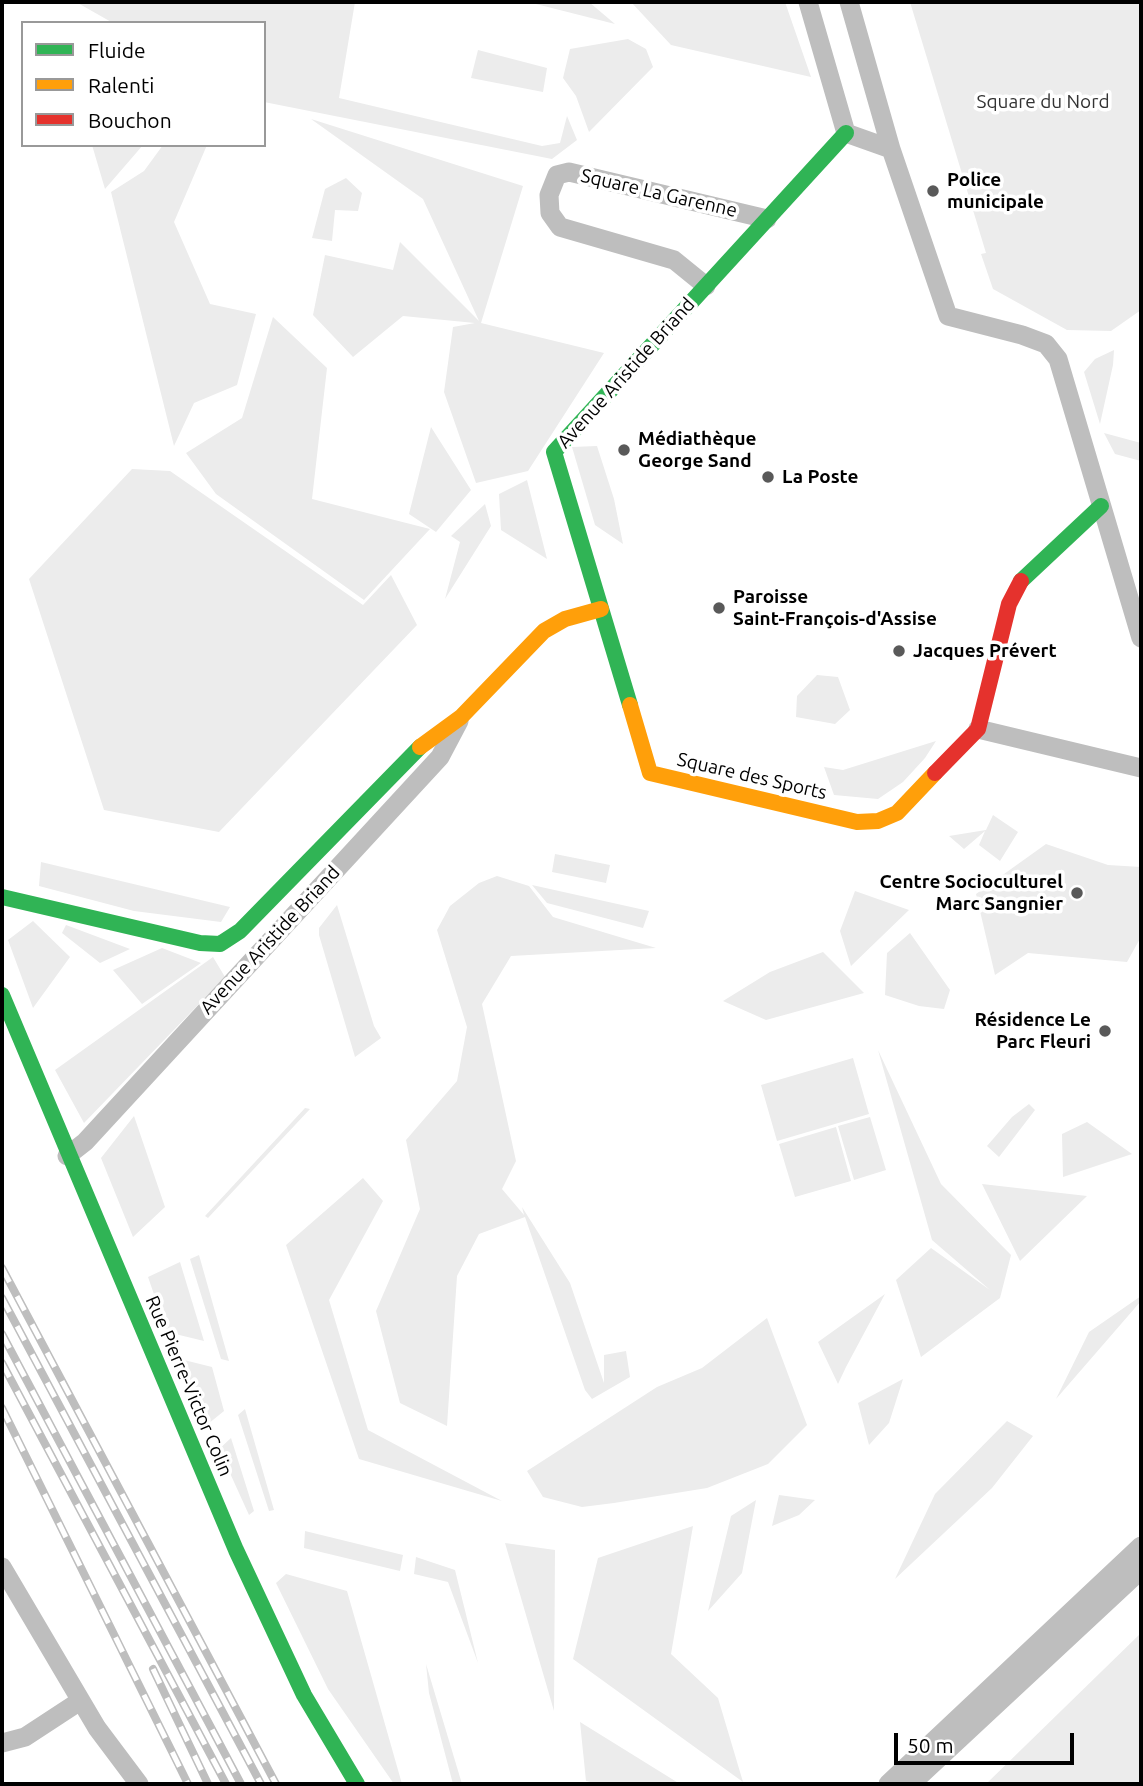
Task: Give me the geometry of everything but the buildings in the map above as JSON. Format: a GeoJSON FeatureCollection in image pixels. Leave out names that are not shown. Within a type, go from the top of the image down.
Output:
{"type":"FeatureCollection","features":[{"type":"Feature","properties":{"kind":"street"},"geometry":{"type":"LineString","coordinates":[[808,2],[846,133],[891,149]]}},
{"type":"Feature","properties":{"kind":"street"},"geometry":{"type":"LineString","coordinates":[[849,2],[891,149],[948,316],[1046,344],[1058,359],[1141,638]]}},
{"type":"Feature","properties":{"kind":"street","name":"Avenue Aristide Briand"},"geometry":{"type":"LineString","coordinates":[[2,897],[200,943],[220,944],[240,931],[424,742],[461,717],[544,631],[565,619],[601,609],[554,452],[846,133]]}},
{"type":"Feature","properties":{"kind":"street","name":"Square La Garenne"},"geometry":{"type":"LineString","coordinates":[[706,286],[674,261],[560,227],[550,213],[549,195],[557,175],[569,172],[767,219]]}},
{"type":"Feature","properties":{"kind":"street"},"geometry":{"type":"LineString","coordinates":[[1101,506],[1020,582],[1014,593],[978,729],[1141,768]]}},
{"type":"Feature","properties":{"kind":"street","name":"Square des Sports"},"geometry":{"type":"LineString","coordinates":[[601,609],[650,773],[857,822],[878,821],[897,813],[978,729]]}},
{"type":"Feature","properties":{"kind":"street","name":"Avenue Aristide Briand"},"geometry":{"type":"LineString","coordinates":[[67,1156],[85,1142],[440,757],[461,717]]}},
{"type":"Feature","properties":{"kind":"street"},"geometry":{"type":"LineString","coordinates":[[220,944],[244,968]]}},
{"type":"Feature","properties":{"kind":"street","name":"Rue Pierre-Victor Colin"},"geometry":{"type":"LineString","coordinates":[[2,995],[67,1156],[236,1550],[304,1695],[357,1784]]}},
{"type":"Feature","properties":{"kind":"street"},"geometry":{"type":"LineString","coordinates":[[888,1784],[1141,1546]]}},
{"type":"Feature","properties":{"kind":"street"},"geometry":{"type":"LineString","coordinates":[[2,1567],[80,1701],[139,1784]]}},
{"type":"Feature","properties":{"kind":"street"},"geometry":{"type":"LineString","coordinates":[[911,1784],[1141,1570]]}},
{"type":"Feature","properties":{"kind":"street"},"geometry":{"type":"LineString","coordinates":[[2,1742],[25,1737],[80,1701]]}},
{"type":"Feature","properties":{"kind":"green space"},"geometry":{"type":"Polygon","coordinates":[[[76,2],[355,2],[339,98],[542,146],[560,143],[567,116],[577,140],[552,159],[266,102],[266,21],[109,21],[76,2]]]}},
{"type":"Feature","properties":{"kind":"green space"},"geometry":{"type":"Polygon","coordinates":[[[528,2],[589,2],[615,24],[528,2]]]}},
{"type":"Feature","properties":{"kind":"green space"},"geometry":{"type":"Polygon","coordinates":[[[631,2],[785,2],[811,77],[671,45],[631,2]]]}},
{"type":"Feature","properties":{"kind":"green space","name":"Square du Nord"},"geometry":{"type":"Polygon","coordinates":[[[910,2],[1141,2],[1141,310],[1111,331],[1067,330],[993,289],[981,254],[986,253],[910,2]]]}},
{"type":"Feature","properties":{"kind":"green space"},"geometry":{"type":"Polygon","coordinates":[[[628,39],[646,49],[653,67],[589,132],[576,96],[563,78],[570,49],[628,39]]]}},
{"type":"Feature","properties":{"kind":"green space"},"geometry":{"type":"Polygon","coordinates":[[[478,50],[547,68],[543,92],[471,78],[478,50]]]}},
{"type":"Feature","properties":{"kind":"green space"},"geometry":{"type":"Polygon","coordinates":[[[311,119],[523,186],[481,323],[604,353],[528,471],[476,483],[444,392],[453,327],[475,323],[403,316],[353,357],[313,315],[325,255],[393,270],[400,242],[479,321],[423,199],[311,119]]]}},
{"type":"Feature","properties":{"kind":"green space"},"geometry":{"type":"Polygon","coordinates":[[[93,147],[141,147],[105,189],[93,147]]]}},
{"type":"Feature","properties":{"kind":"green space"},"geometry":{"type":"Polygon","coordinates":[[[162,147],[206,147],[174,222],[210,304],[256,314],[237,385],[194,403],[174,446],[111,192],[144,171],[162,147]]]}},
{"type":"Feature","properties":{"kind":"green space"},"geometry":{"type":"Polygon","coordinates":[[[346,178],[362,193],[358,211],[335,210],[332,241],[312,238],[325,189],[346,178]]]}},
{"type":"Feature","properties":{"kind":"green space"},"geometry":{"type":"Polygon","coordinates":[[[273,317],[327,368],[312,499],[430,529],[364,600],[216,494],[186,453],[242,418],[273,317]]]}},
{"type":"Feature","properties":{"kind":"green space"},"geometry":{"type":"Polygon","coordinates":[[[1114,350],[1100,424],[1084,372],[1095,359],[1114,350]]]}},
{"type":"Feature","properties":{"kind":"green space"},"geometry":{"type":"Polygon","coordinates":[[[431,427],[471,490],[436,532],[409,514],[431,427]]]}},
{"type":"Feature","properties":{"kind":"green space"},"geometry":{"type":"Polygon","coordinates":[[[1104,433],[1141,443],[1141,461],[1115,454],[1104,433]]]}},
{"type":"Feature","properties":{"kind":"green space"},"geometry":{"type":"Polygon","coordinates":[[[597,446],[614,499],[623,544],[595,525],[572,447],[597,446]]]}},
{"type":"Feature","properties":{"kind":"green space"},"geometry":{"type":"Polygon","coordinates":[[[132,469],[170,471],[363,605],[391,575],[417,625],[219,832],[104,810],[29,579],[132,469]]]}},
{"type":"Feature","properties":{"kind":"green space"},"geometry":{"type":"Polygon","coordinates":[[[527,480],[547,559],[501,530],[499,494],[527,480]]]}},
{"type":"Feature","properties":{"kind":"green space"},"geometry":{"type":"Polygon","coordinates":[[[485,504],[491,526],[445,599],[460,542],[451,536],[485,504]]]}},
{"type":"Feature","properties":{"kind":"green space"},"geometry":{"type":"Polygon","coordinates":[[[817,675],[838,677],[850,710],[835,724],[796,717],[797,696],[817,675]]]}},
{"type":"Feature","properties":{"kind":"green space"},"geometry":{"type":"Polygon","coordinates":[[[936,741],[903,782],[878,799],[834,795],[824,767],[843,770],[936,741]]]}},
{"type":"Feature","properties":{"kind":"green space"},"geometry":{"type":"Polygon","coordinates":[[[993,815],[1018,832],[1000,861],[979,845],[985,831],[964,849],[949,836],[986,830],[993,815]]]}},
{"type":"Feature","properties":{"kind":"green space"},"geometry":{"type":"Polygon","coordinates":[[[1046,844],[1108,865],[1141,867],[1141,937],[1127,962],[1028,953],[995,975],[976,894],[1046,844]]]}},
{"type":"Feature","properties":{"kind":"green space"},"geometry":{"type":"Polygon","coordinates":[[[555,854],[610,865],[606,883],[552,872],[555,854]]]}},
{"type":"Feature","properties":{"kind":"green space"},"geometry":{"type":"Polygon","coordinates":[[[41,862],[230,907],[221,922],[134,911],[39,886],[41,862]]]}},
{"type":"Feature","properties":{"kind":"green space"},"geometry":{"type":"Polygon","coordinates":[[[497,876],[529,886],[553,917],[656,948],[511,956],[482,1004],[516,1161],[502,1189],[524,1215],[522,1207],[570,1283],[604,1383],[604,1355],[626,1351],[630,1377],[592,1399],[585,1390],[525,1217],[479,1234],[457,1276],[447,1426],[400,1403],[376,1311],[420,1209],[406,1140],[457,1081],[467,1027],[437,930],[450,906],[479,883],[497,876]]]}},
{"type":"Feature","properties":{"kind":"green space"},"geometry":{"type":"Polygon","coordinates":[[[532,885],[649,911],[643,928],[547,903],[532,885]]]}},
{"type":"Feature","properties":{"kind":"green space"},"geometry":{"type":"Polygon","coordinates":[[[855,891],[909,910],[851,966],[840,931],[855,891]]]}},
{"type":"Feature","properties":{"kind":"green space"},"geometry":{"type":"Polygon","coordinates":[[[337,905],[374,1026],[381,1038],[355,1057],[319,935],[319,928],[337,905]]]}},
{"type":"Feature","properties":{"kind":"green space"},"geometry":{"type":"Polygon","coordinates":[[[33,921],[70,957],[33,1008],[8,940],[33,921]]]}},
{"type":"Feature","properties":{"kind":"green space"},"geometry":{"type":"Polygon","coordinates":[[[66,925],[130,949],[100,963],[62,933],[66,925]]]}},
{"type":"Feature","properties":{"kind":"green space"},"geometry":{"type":"Polygon","coordinates":[[[910,933],[950,990],[944,1009],[919,1006],[885,995],[887,953],[910,933]]]}},
{"type":"Feature","properties":{"kind":"green space"},"geometry":{"type":"Polygon","coordinates":[[[162,948],[201,963],[142,1004],[113,970],[162,948]]]}},
{"type":"Feature","properties":{"kind":"green space"},"geometry":{"type":"Polygon","coordinates":[[[823,952],[864,993],[766,1020],[723,1001],[770,972],[823,952]]]}},
{"type":"Feature","properties":{"kind":"green space"},"geometry":{"type":"Polygon","coordinates":[[[213,957],[225,977],[84,1123],[55,1070],[213,957]]]}},
{"type":"Feature","properties":{"kind":"green space"},"geometry":{"type":"Polygon","coordinates":[[[878,1050],[941,1184],[1011,1255],[1000,1298],[921,1357],[896,1280],[931,1248],[990,1290],[932,1240],[878,1050]]]}},
{"type":"Feature","properties":{"kind":"green space"},"geometry":{"type":"Polygon","coordinates":[[[853,1058],[869,1114],[777,1141],[761,1085],[853,1058]]]}},
{"type":"Feature","properties":{"kind":"green space"},"geometry":{"type":"Polygon","coordinates":[[[1029,1104],[1035,1110],[999,1157],[987,1146],[1012,1117],[1029,1104]]]}},
{"type":"Feature","properties":{"kind":"green space"},"geometry":{"type":"Polygon","coordinates":[[[305,1108],[310,1109],[208,1218],[205,1216],[305,1108]]]}},
{"type":"Feature","properties":{"kind":"green space"},"geometry":{"type":"Polygon","coordinates":[[[134,1116],[165,1207],[133,1237],[101,1158],[134,1116]]]}},
{"type":"Feature","properties":{"kind":"green space"},"geometry":{"type":"Polygon","coordinates":[[[870,1117],[886,1170],[854,1180],[838,1126],[870,1117]]]}},
{"type":"Feature","properties":{"kind":"green space"},"geometry":{"type":"Polygon","coordinates":[[[1087,1122],[1132,1154],[1063,1177],[1062,1134],[1087,1122]]]}},
{"type":"Feature","properties":{"kind":"green space"},"geometry":{"type":"Polygon","coordinates":[[[836,1127],[851,1181],[795,1197],[779,1144],[836,1127]]]}},
{"type":"Feature","properties":{"kind":"green space"},"geometry":{"type":"Polygon","coordinates":[[[363,1178],[383,1201],[329,1300],[368,1430],[502,1501],[359,1459],[286,1245],[363,1178]]]}},
{"type":"Feature","properties":{"kind":"green space"},"geometry":{"type":"Polygon","coordinates":[[[982,1184],[1087,1196],[1020,1261],[982,1184]]]}},
{"type":"Feature","properties":{"kind":"green space"},"geometry":{"type":"Polygon","coordinates":[[[199,1255],[229,1361],[221,1359],[190,1259],[199,1255]]]}},
{"type":"Feature","properties":{"kind":"green space"},"geometry":{"type":"Polygon","coordinates":[[[180,1262],[204,1341],[167,1332],[148,1277],[180,1262]]]}},
{"type":"Feature","properties":{"kind":"green space"},"geometry":{"type":"Polygon","coordinates":[[[885,1294],[846,1367],[838,1384],[818,1342],[885,1294]]]}},
{"type":"Feature","properties":{"kind":"green space"},"geometry":{"type":"Polygon","coordinates":[[[1141,1296],[1141,1301],[1056,1399],[1089,1332],[1141,1296]]]}},
{"type":"Feature","properties":{"kind":"green space"},"geometry":{"type":"Polygon","coordinates":[[[767,1318],[807,1425],[768,1464],[707,1488],[614,1503],[582,1507],[543,1497],[527,1471],[657,1387],[702,1368],[767,1318]]]}},
{"type":"Feature","properties":{"kind":"green space"},"geometry":{"type":"Polygon","coordinates":[[[180,1359],[212,1367],[224,1411],[208,1424],[180,1359]]]}},
{"type":"Feature","properties":{"kind":"green space"},"geometry":{"type":"Polygon","coordinates":[[[903,1379],[889,1423],[869,1445],[858,1403],[903,1379]]]}},
{"type":"Feature","properties":{"kind":"green space"},"geometry":{"type":"Polygon","coordinates":[[[245,1409],[274,1510],[269,1511],[238,1415],[245,1409]]]}},
{"type":"Feature","properties":{"kind":"green space"},"geometry":{"type":"Polygon","coordinates":[[[1007,1421],[1033,1436],[992,1488],[895,1579],[935,1494],[1007,1421]]]}},
{"type":"Feature","properties":{"kind":"green space"},"geometry":{"type":"Polygon","coordinates":[[[231,1438],[254,1511],[249,1515],[219,1449],[231,1438]]]}},
{"type":"Feature","properties":{"kind":"green space"},"geometry":{"type":"Polygon","coordinates":[[[779,1495],[815,1500],[799,1515],[772,1526],[779,1495]]]}},
{"type":"Feature","properties":{"kind":"green space"},"geometry":{"type":"Polygon","coordinates":[[[756,1500],[742,1573],[708,1611],[731,1516],[756,1500]]]}},
{"type":"Feature","properties":{"kind":"green space"},"geometry":{"type":"Polygon","coordinates":[[[693,1526],[671,1654],[718,1698],[743,1782],[573,1659],[598,1558],[693,1526]]]}},
{"type":"Feature","properties":{"kind":"green space"},"geometry":{"type":"Polygon","coordinates":[[[305,1531],[403,1555],[400,1571],[304,1548],[305,1531]]]}},
{"type":"Feature","properties":{"kind":"green space"},"geometry":{"type":"Polygon","coordinates":[[[505,1543],[555,1550],[554,1711],[505,1543]]]}},
{"type":"Feature","properties":{"kind":"green space"},"geometry":{"type":"Polygon","coordinates":[[[416,1557],[455,1570],[478,1663],[448,1582],[414,1574],[416,1557]]]}},
{"type":"Feature","properties":{"kind":"green space"},"geometry":{"type":"Polygon","coordinates":[[[286,1574],[347,1591],[402,1784],[394,1784],[328,1689],[276,1583],[286,1574]]]}},
{"type":"Feature","properties":{"kind":"green space"},"geometry":{"type":"Polygon","coordinates":[[[1141,1633],[1141,1784],[986,1784],[1141,1633]]]}},
{"type":"Feature","properties":{"kind":"green space"},"geometry":{"type":"Polygon","coordinates":[[[426,1664],[462,1784],[453,1784],[429,1693],[426,1664]]]}},
{"type":"Feature","properties":{"kind":"green space"},"geometry":{"type":"Polygon","coordinates":[[[580,1722],[680,1784],[599,1784],[586,1781],[580,1722]]]}},
{"type":"Feature","properties":{"kind":"railway"},"geometry":{"type":"LineString","coordinates":[[2,1268],[276,1784]]}},
{"type":"Feature","properties":{"kind":"railway"},"geometry":{"type":"LineString","coordinates":[[2,1298],[261,1784]]}},
{"type":"Feature","properties":{"kind":"railway"},"geometry":{"type":"LineString","coordinates":[[2,1334],[241,1784]]}},
{"type":"Feature","properties":{"kind":"railway"},"geometry":{"type":"LineString","coordinates":[[2,1363],[226,1784]]}},
{"type":"Feature","properties":{"kind":"railway"},"geometry":{"type":"LineString","coordinates":[[2,1408],[188,1784]]}},
{"type":"Feature","properties":{"kind":"railway"},"geometry":{"type":"LineString","coordinates":[[153,1669],[208,1784]]}},
{"type":"Feature","properties":{"kind":"traffic: fast"},"geometry":{"type":"LineString","coordinates":[[630,705],[554,452],[846,133]]}},
{"type":"Feature","properties":{"kind":"traffic: fast"},"geometry":{"type":"LineString","coordinates":[[1021,581],[1101,506]]}},
{"type":"Feature","properties":{"kind":"traffic: fast"},"geometry":{"type":"LineString","coordinates":[[2,897],[200,943],[220,944],[240,931],[420,747]]}},
{"type":"Feature","properties":{"kind":"traffic: fast"},"geometry":{"type":"LineString","coordinates":[[2,995],[236,1550],[304,1695],[357,1784]]}},
{"type":"Feature","properties":{"kind":"traffic: slow"},"geometry":{"type":"LineString","coordinates":[[420,747],[461,717],[544,631],[565,619],[601,609]]}},
{"type":"Feature","properties":{"kind":"traffic: slow"},"geometry":{"type":"LineString","coordinates":[[630,705],[650,773],[857,822],[878,821],[897,813],[935,773]]}},
{"type":"Feature","properties":{"kind":"traffic: jam"},"geometry":{"type":"LineString","coordinates":[[935,773],[978,729],[1009,604],[1021,581]]}},
{"type":"Feature","properties":{"kind":"place","name":"Police municipale"},"geometry":{"type":"Point","coordinates":[933,191]}},
{"type":"Feature","properties":{"kind":"place","name":"Médiathèque George Sand"},"geometry":{"type":"Point","coordinates":[624,450]}},
{"type":"Feature","properties":{"kind":"place","name":"La Poste"},"geometry":{"type":"Point","coordinates":[768,477]}},
{"type":"Feature","properties":{"kind":"place","name":"Paroisse Saint-François-d'Assise"},"geometry":{"type":"Point","coordinates":[719,608]}},
{"type":"Feature","properties":{"kind":"place","name":"Jacques Prévert"},"geometry":{"type":"Point","coordinates":[899,651]}},
{"type":"Feature","properties":{"kind":"place","name":"Centre Socioculturel Marc Sangnier"},"geometry":{"type":"Point","coordinates":[1077,893]}},
{"type":"Feature","properties":{"kind":"place","name":"Résidence Le Parc Fleuri"},"geometry":{"type":"Point","coordinates":[1105,1031]}}]}
